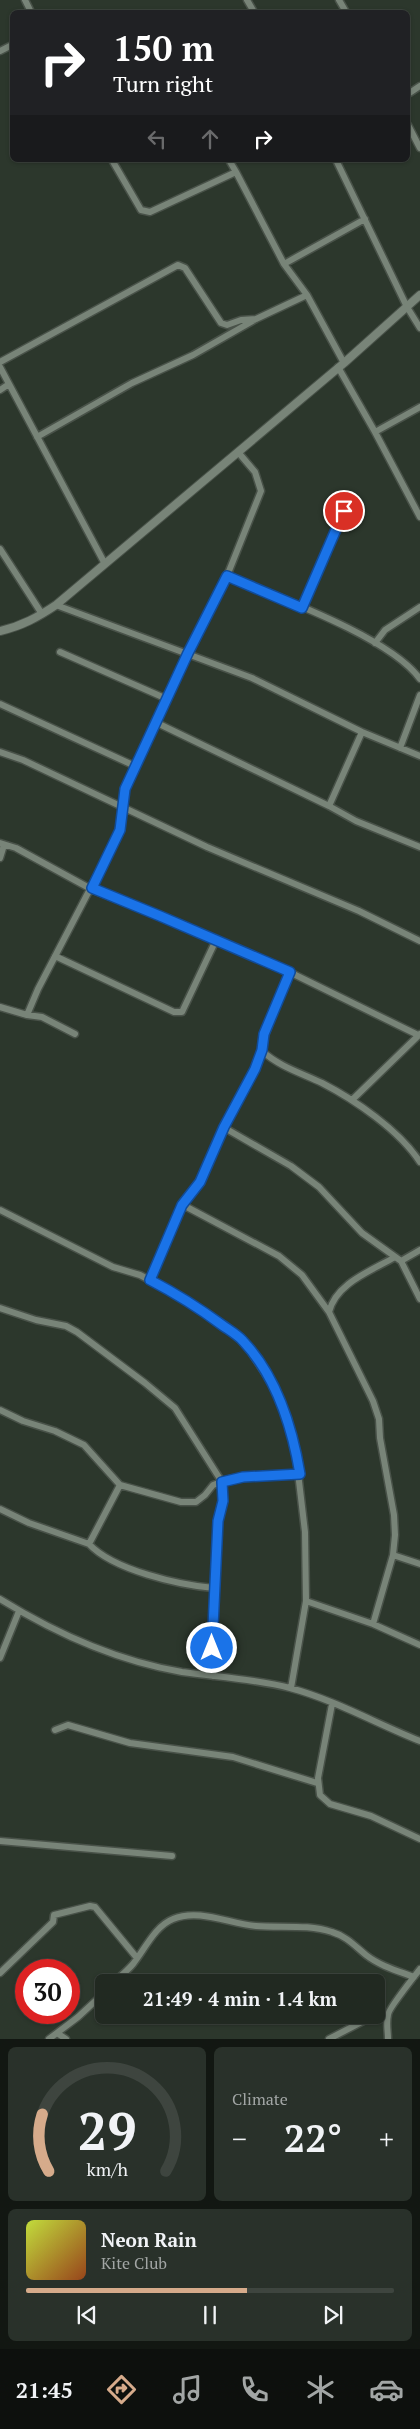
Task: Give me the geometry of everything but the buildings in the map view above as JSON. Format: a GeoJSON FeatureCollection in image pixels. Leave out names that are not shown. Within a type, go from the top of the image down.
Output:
{"type":"FeatureCollection","features":[{"type":"Feature","properties":{"kind":"street"},"geometry":{"type":"LineString","coordinates":[[410,129],[420,148]]}},
{"type":"Feature","properties":{"kind":"street"},"geometry":{"type":"LineString","coordinates":[[113,162],[141,210],[150,212],[236,172]]}},
{"type":"Feature","properties":{"kind":"street"},"geometry":{"type":"LineString","coordinates":[[230,162],[284,264],[308,295],[341,365],[420,517]]}},
{"type":"Feature","properties":{"kind":"street"},"geometry":{"type":"LineString","coordinates":[[337,162],[407,307],[420,328]]}},
{"type":"Feature","properties":{"kind":"street"},"geometry":{"type":"LineString","coordinates":[[284,264],[365,219]]}},
{"type":"Feature","properties":{"kind":"street"},"geometry":{"type":"LineString","coordinates":[[0,362],[178,266],[185,268],[221,323],[227,325],[241,320],[256,319]]}},
{"type":"Feature","properties":{"kind":"street"},"geometry":{"type":"LineString","coordinates":[[37,437],[132,383],[193,355],[256,319],[308,295]]}},
{"type":"Feature","properties":{"kind":"street"},"geometry":{"type":"LineString","coordinates":[[2,631],[18,627],[56,605],[341,365],[420,295]]}},
{"type":"Feature","properties":{"kind":"street"},"geometry":{"type":"LineString","coordinates":[[0,367],[105,564]]}},
{"type":"Feature","properties":{"kind":"street"},"geometry":{"type":"LineString","coordinates":[[0,390],[9,384]]}},
{"type":"Feature","properties":{"kind":"street"},"geometry":{"type":"LineString","coordinates":[[375,432],[420,407]]}},
{"type":"Feature","properties":{"kind":"street"},"geometry":{"type":"LineString","coordinates":[[27,1015],[120,830],[125,789],[188,653],[227,576],[261,491],[255,472],[238,452]]}},
{"type":"Feature","properties":{"kind":"street"},"geometry":{"type":"LineString","coordinates":[[302,608],[344,511]]}},
{"type":"Feature","properties":{"kind":"street"},"geometry":{"type":"LineString","coordinates":[[0,549],[42,614]]}},
{"type":"Feature","properties":{"kind":"street"},"geometry":{"type":"LineString","coordinates":[[227,576],[302,608],[375,643],[415,672],[420,679]]}},
{"type":"Feature","properties":{"kind":"street"},"geometry":{"type":"LineString","coordinates":[[56,605],[252,678],[362,732],[420,756]]}},
{"type":"Feature","properties":{"kind":"street"},"geometry":{"type":"LineString","coordinates":[[375,643],[385,630],[420,607]]}},
{"type":"Feature","properties":{"kind":"street"},"geometry":{"type":"LineString","coordinates":[[60,652],[167,699]]}},
{"type":"Feature","properties":{"kind":"street"},"geometry":{"type":"LineString","coordinates":[[400,748],[420,695]]}},
{"type":"Feature","properties":{"kind":"street"},"geometry":{"type":"LineString","coordinates":[[0,704],[136,766]]}},
{"type":"Feature","properties":{"kind":"street"},"geometry":{"type":"LineString","coordinates":[[156,722],[356,821],[420,847]]}},
{"type":"Feature","properties":{"kind":"street"},"geometry":{"type":"LineString","coordinates":[[329,806],[362,732]]}},
{"type":"Feature","properties":{"kind":"street"},"geometry":{"type":"LineString","coordinates":[[0,752],[23,760],[207,847],[359,911],[420,941]]}},
{"type":"Feature","properties":{"kind":"street"},"geometry":{"type":"LineString","coordinates":[[0,858],[2,844],[16,848],[92,888],[290,972],[419,1034],[352,1100]]}},
{"type":"Feature","properties":{"kind":"street"},"geometry":{"type":"LineString","coordinates":[[55,956],[174,1012],[182,1012],[216,940]]}},
{"type":"Feature","properties":{"kind":"street"},"geometry":{"type":"LineString","coordinates":[[150,1280],[182,1205],[200,1182],[224,1127],[255,1069],[262,1050],[264,1034],[290,972]]}},
{"type":"Feature","properties":{"kind":"street"},"geometry":{"type":"LineString","coordinates":[[0,1007],[27,1015],[42,1017],[75,1034]]}},
{"type":"Feature","properties":{"kind":"street"},"geometry":{"type":"LineString","coordinates":[[262,1050],[274,1062],[352,1100],[418,1152],[420,1162]]}},
{"type":"Feature","properties":{"kind":"street"},"geometry":{"type":"LineString","coordinates":[[224,1127],[319,1187],[362,1233],[398,1259],[420,1299]]}},
{"type":"Feature","properties":{"kind":"street"},"geometry":{"type":"LineString","coordinates":[[182,1205],[278,1256],[302,1275],[329,1312],[368,1386],[379,1419],[380,1438],[394,1515],[395,1535],[392,1555],[373,1624]]}},
{"type":"Feature","properties":{"kind":"street"},"geometry":{"type":"LineString","coordinates":[[0,1210],[113,1267],[150,1280],[178,1295],[243,1340],[276,1390],[288,1419],[300,1474],[304,1532],[306,1601],[291,1688]]}},
{"type":"Feature","properties":{"kind":"street"},"geometry":{"type":"LineString","coordinates":[[329,1312],[332,1301],[338,1291],[398,1259],[420,1250]]}},
{"type":"Feature","properties":{"kind":"street"},"geometry":{"type":"LineString","coordinates":[[0,1308],[36,1320],[66,1326],[145,1383],[176,1408],[222,1482],[223,1501],[218,1521],[214,1588],[214,1676]]}},
{"type":"Feature","properties":{"kind":"street"},"geometry":{"type":"LineString","coordinates":[[0,1410],[22,1421],[75,1439],[84,1445],[120,1485],[190,1503],[200,1499],[213,1485],[222,1482],[243,1477],[300,1474]]}},
{"type":"Feature","properties":{"kind":"street"},"geometry":{"type":"LineString","coordinates":[[88,1544],[120,1485]]}},
{"type":"Feature","properties":{"kind":"street"},"geometry":{"type":"LineString","coordinates":[[0,1509],[29,1523],[88,1544],[109,1560],[127,1568],[163,1578],[214,1588]]}},
{"type":"Feature","properties":{"kind":"street"},"geometry":{"type":"LineString","coordinates":[[392,1555],[420,1564]]}},
{"type":"Feature","properties":{"kind":"street"},"geometry":{"type":"LineString","coordinates":[[0,1599],[19,1611],[104,1651],[180,1671],[291,1688],[420,1741]]}},
{"type":"Feature","properties":{"kind":"street"},"geometry":{"type":"LineString","coordinates":[[306,1601],[373,1624],[420,1645]]}},
{"type":"Feature","properties":{"kind":"street"},"geometry":{"type":"LineString","coordinates":[[0,1658],[19,1611]]}},
{"type":"Feature","properties":{"kind":"street"},"geometry":{"type":"LineString","coordinates":[[332,1704],[318,1783],[320,1795],[330,1804],[371,1816],[420,1839]]}},
{"type":"Feature","properties":{"kind":"street"},"geometry":{"type":"LineString","coordinates":[[55,1730],[61,1725],[68,1725],[139,1745],[233,1757],[318,1783]]}},
{"type":"Feature","properties":{"kind":"street"},"geometry":{"type":"LineString","coordinates":[[0,1841],[172,1856]]}},
{"type":"Feature","properties":{"kind":"street"},"geometry":{"type":"LineString","coordinates":[[0,1973],[53,1922],[54,1915],[90,1906],[96,1908],[137,1958]]}},
{"type":"Feature","properties":{"kind":"street"},"geometry":{"type":"LineString","coordinates":[[122,1974],[137,1958],[154,1935],[173,1919],[186,1916],[212,1918],[254,1926],[317,1928],[333,1932],[345,1938],[379,1963],[414,1977]]}},
{"type":"Feature","properties":{"kind":"street"},"geometry":{"type":"LineString","coordinates":[[385,2012],[389,2010],[420,1969]]}},
{"type":"Feature","properties":{"kind":"street"},"geometry":{"type":"LineString","coordinates":[[49,2039],[95,2000]]}},
{"type":"Feature","properties":{"kind":"street"},"geometry":{"type":"LineString","coordinates":[[388,2039],[389,2010]]}},
{"type":"Feature","properties":{"kind":"street"},"geometry":{"type":"LineString","coordinates":[[329,2039],[358,2024]]}},
{"type":"Feature","properties":{"kind":"street"},"geometry":{"type":"LineString","coordinates":[[57,2033],[66,2039]]}},
{"type":"Feature","properties":{"kind":"route"},"geometry":{"type":"LineString","coordinates":[[212,1648],[218,1521],[223,1501],[222,1482],[243,1477],[300,1474],[288,1419],[276,1390],[243,1340],[178,1295],[150,1280],[182,1205],[200,1182],[240,1093],[255,1069],[262,1050],[264,1034],[290,972],[92,888],[120,830],[125,789],[188,653],[227,576],[302,608],[344,511]]}}]}
